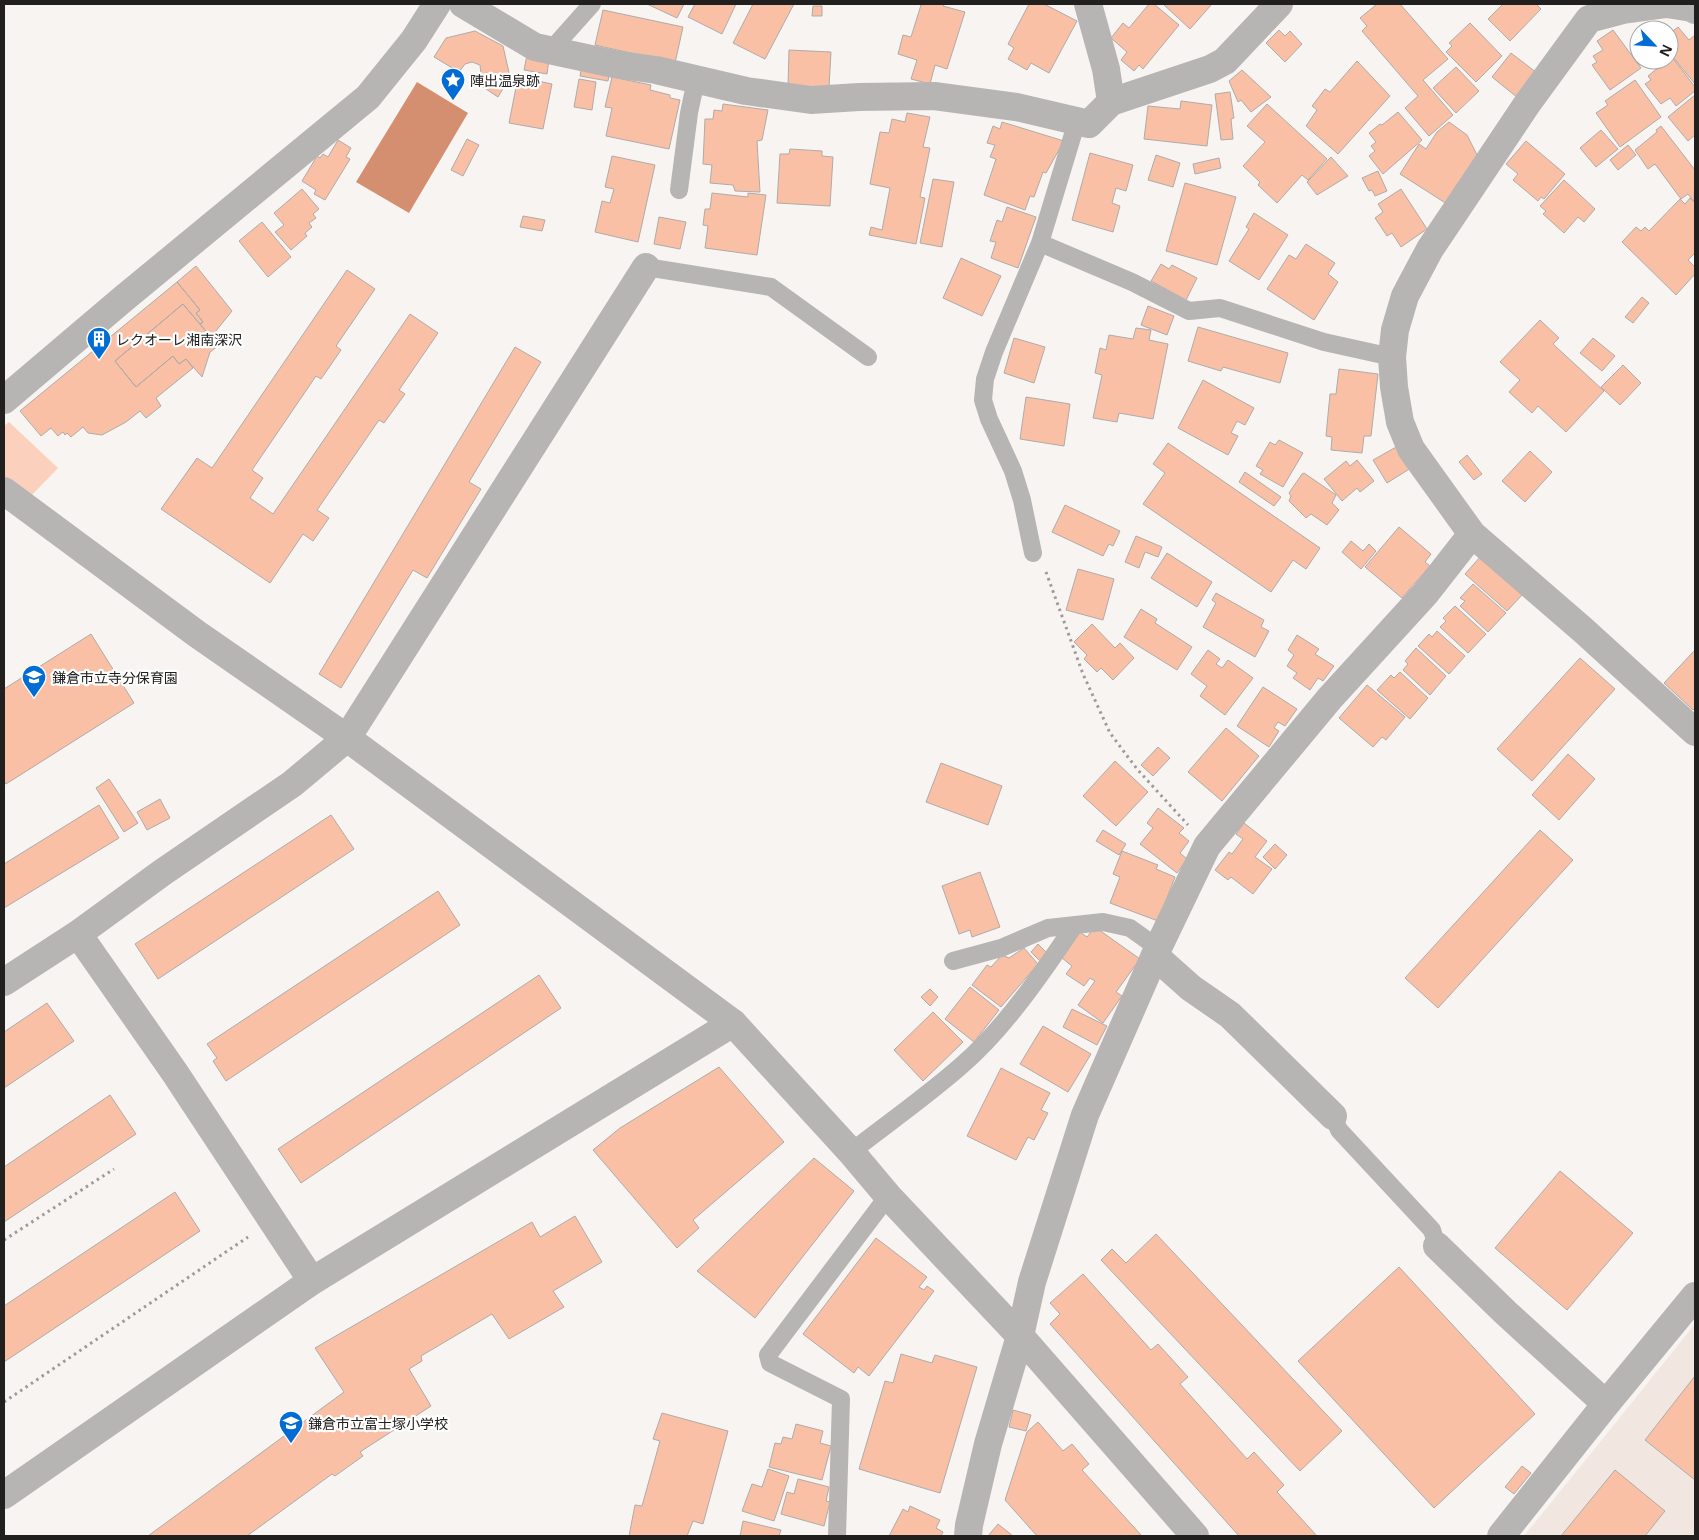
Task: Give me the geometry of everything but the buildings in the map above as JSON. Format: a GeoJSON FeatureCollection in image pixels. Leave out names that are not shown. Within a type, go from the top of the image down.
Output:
{"type":"FeatureCollection","features":[{"type":"Feature","properties":{"kind":"street"},"geometry":{"type":"LineString","coordinates":[[4,400],[123,298],[368,97],[414,40],[437,4]]}},
{"type":"Feature","properties":{"kind":"street"},"geometry":{"type":"LineString","coordinates":[[463,4],[535,46],[614,64],[656,70],[746,92],[811,100],[934,96],[1016,107],[1089,124],[1111,102],[1210,69],[1224,61],[1279,4]]}},
{"type":"Feature","properties":{"kind":"street"},"geometry":{"type":"LineString","coordinates":[[1088,4],[1106,69],[1111,102]]}},
{"type":"Feature","properties":{"kind":"street"},"geometry":{"type":"LineString","coordinates":[[1695,10],[1668,4],[1623,10],[1585,12],[1527,104],[1430,249],[1405,296],[1395,330],[1392,357],[1394,386],[1400,422],[1410,449],[1472,534],[1583,630],[1695,732]]}},
{"type":"Feature","properties":{"kind":"street"},"geometry":{"type":"LineString","coordinates":[[4,982],[78,934],[163,872],[292,784],[347,738],[646,267]]}},
{"type":"Feature","properties":{"kind":"street"},"geometry":{"type":"LineString","coordinates":[[4,491],[197,634],[347,738],[733,1023],[852,1152],[888,1196],[1020,1336],[1195,1536]]}},
{"type":"Feature","properties":{"kind":"street"},"geometry":{"type":"LineString","coordinates":[[968,1536],[988,1444],[1020,1336],[1032,1282],[1085,1115],[1157,952],[1208,846],[1330,698],[1425,594],[1472,534]]}},
{"type":"Feature","properties":{"kind":"street"},"geometry":{"type":"LineString","coordinates":[[78,934],[175,1072],[312,1281]]}},
{"type":"Feature","properties":{"kind":"street"},"geometry":{"type":"LineString","coordinates":[[1157,952],[1192,988],[1230,1015],[1333,1116]]}},
{"type":"Feature","properties":{"kind":"street"},"geometry":{"type":"LineString","coordinates":[[4,1495],[312,1281],[733,1023]]}},
{"type":"Feature","properties":{"kind":"street"},"geometry":{"type":"LineString","coordinates":[[1437,1246],[1606,1404]]}},
{"type":"Feature","properties":{"kind":"street"},"geometry":{"type":"LineString","coordinates":[[1501,1536],[1695,1296]]}},
{"type":"Feature","properties":{"kind":"lane"},"geometry":{"type":"LineString","coordinates":[[550,50],[592,4]]}},
{"type":"Feature","properties":{"kind":"lane"},"geometry":{"type":"LineString","coordinates":[[679,190],[689,113],[696,80]]}},
{"type":"Feature","properties":{"kind":"lane"},"geometry":{"type":"LineString","coordinates":[[1033,553],[1022,500],[1013,472],[989,419],[983,400],[985,379],[994,352],[1040,243],[1077,121]]}},
{"type":"Feature","properties":{"kind":"lane"},"geometry":{"type":"LineString","coordinates":[[1040,243],[1132,282],[1189,311],[1220,308],[1324,342],[1392,357]]}},
{"type":"Feature","properties":{"kind":"lane"},"geometry":{"type":"LineString","coordinates":[[646,267],[771,287],[868,357]]}},
{"type":"Feature","properties":{"kind":"lane"},"geometry":{"type":"LineString","coordinates":[[953,962],[1001,948],[1048,928],[1103,922],[1130,928],[1157,952]]}},
{"type":"Feature","properties":{"kind":"lane"},"geometry":{"type":"LineString","coordinates":[[852,1152],[963,1065],[984,1043],[1039,976],[1074,926]]}},
{"type":"Feature","properties":{"kind":"lane"},"geometry":{"type":"LineString","coordinates":[[1333,1116],[1339,1130],[1432,1230],[1437,1246]]}},
{"type":"Feature","properties":{"kind":"lane"},"geometry":{"type":"LineString","coordinates":[[837,1536],[840,1399],[770,1364],[768,1356],[888,1196]]}},
{"type":"Feature","properties":{"kind":"path"},"geometry":{"type":"LineString","coordinates":[[1033,553],[1042,563],[1052,586],[1083,674],[1110,733],[1137,769],[1208,846]]}},
{"type":"Feature","properties":{"kind":"path"},"geometry":{"type":"LineString","coordinates":[[4,1240],[114,1169]]}},
{"type":"Feature","properties":{"kind":"path"},"geometry":{"type":"LineString","coordinates":[[4,1402],[273,1221]]}},
{"type":"Feature","properties":{"kind":"shaded area"},"geometry":{"type":"Polygon","coordinates":[[[417,82],[468,113],[409,213],[356,182],[417,82]]]}},
{"type":"Feature","properties":{"kind":"shaded area"},"geometry":{"type":"Polygon","coordinates":[[[9,422],[58,468],[31,496],[4,477],[4,426],[9,422]]]}},
{"type":"Feature","properties":{"kind":"shaded area"},"geometry":{"type":"Polygon","coordinates":[[[1695,1324],[1695,1536],[1524,1536],[1601,1441],[1695,1324]]]}},
{"type":"Feature","properties":{"kind":"place","name":"陣出温泉跡"},"geometry":{"type":"Point","coordinates":[453,101]}},
{"type":"Feature","properties":{"kind":"place","name":"レクオーレ湘南深沢"},"geometry":{"type":"Point","coordinates":[99,360]}},
{"type":"Feature","properties":{"kind":"place","name":"鎌倉市立寺分保育園"},"geometry":{"type":"Point","coordinates":[34,698]}},
{"type":"Feature","properties":{"kind":"place","name":"鎌倉市立富士塚小学校"},"geometry":{"type":"Point","coordinates":[291,1444]}}]}
